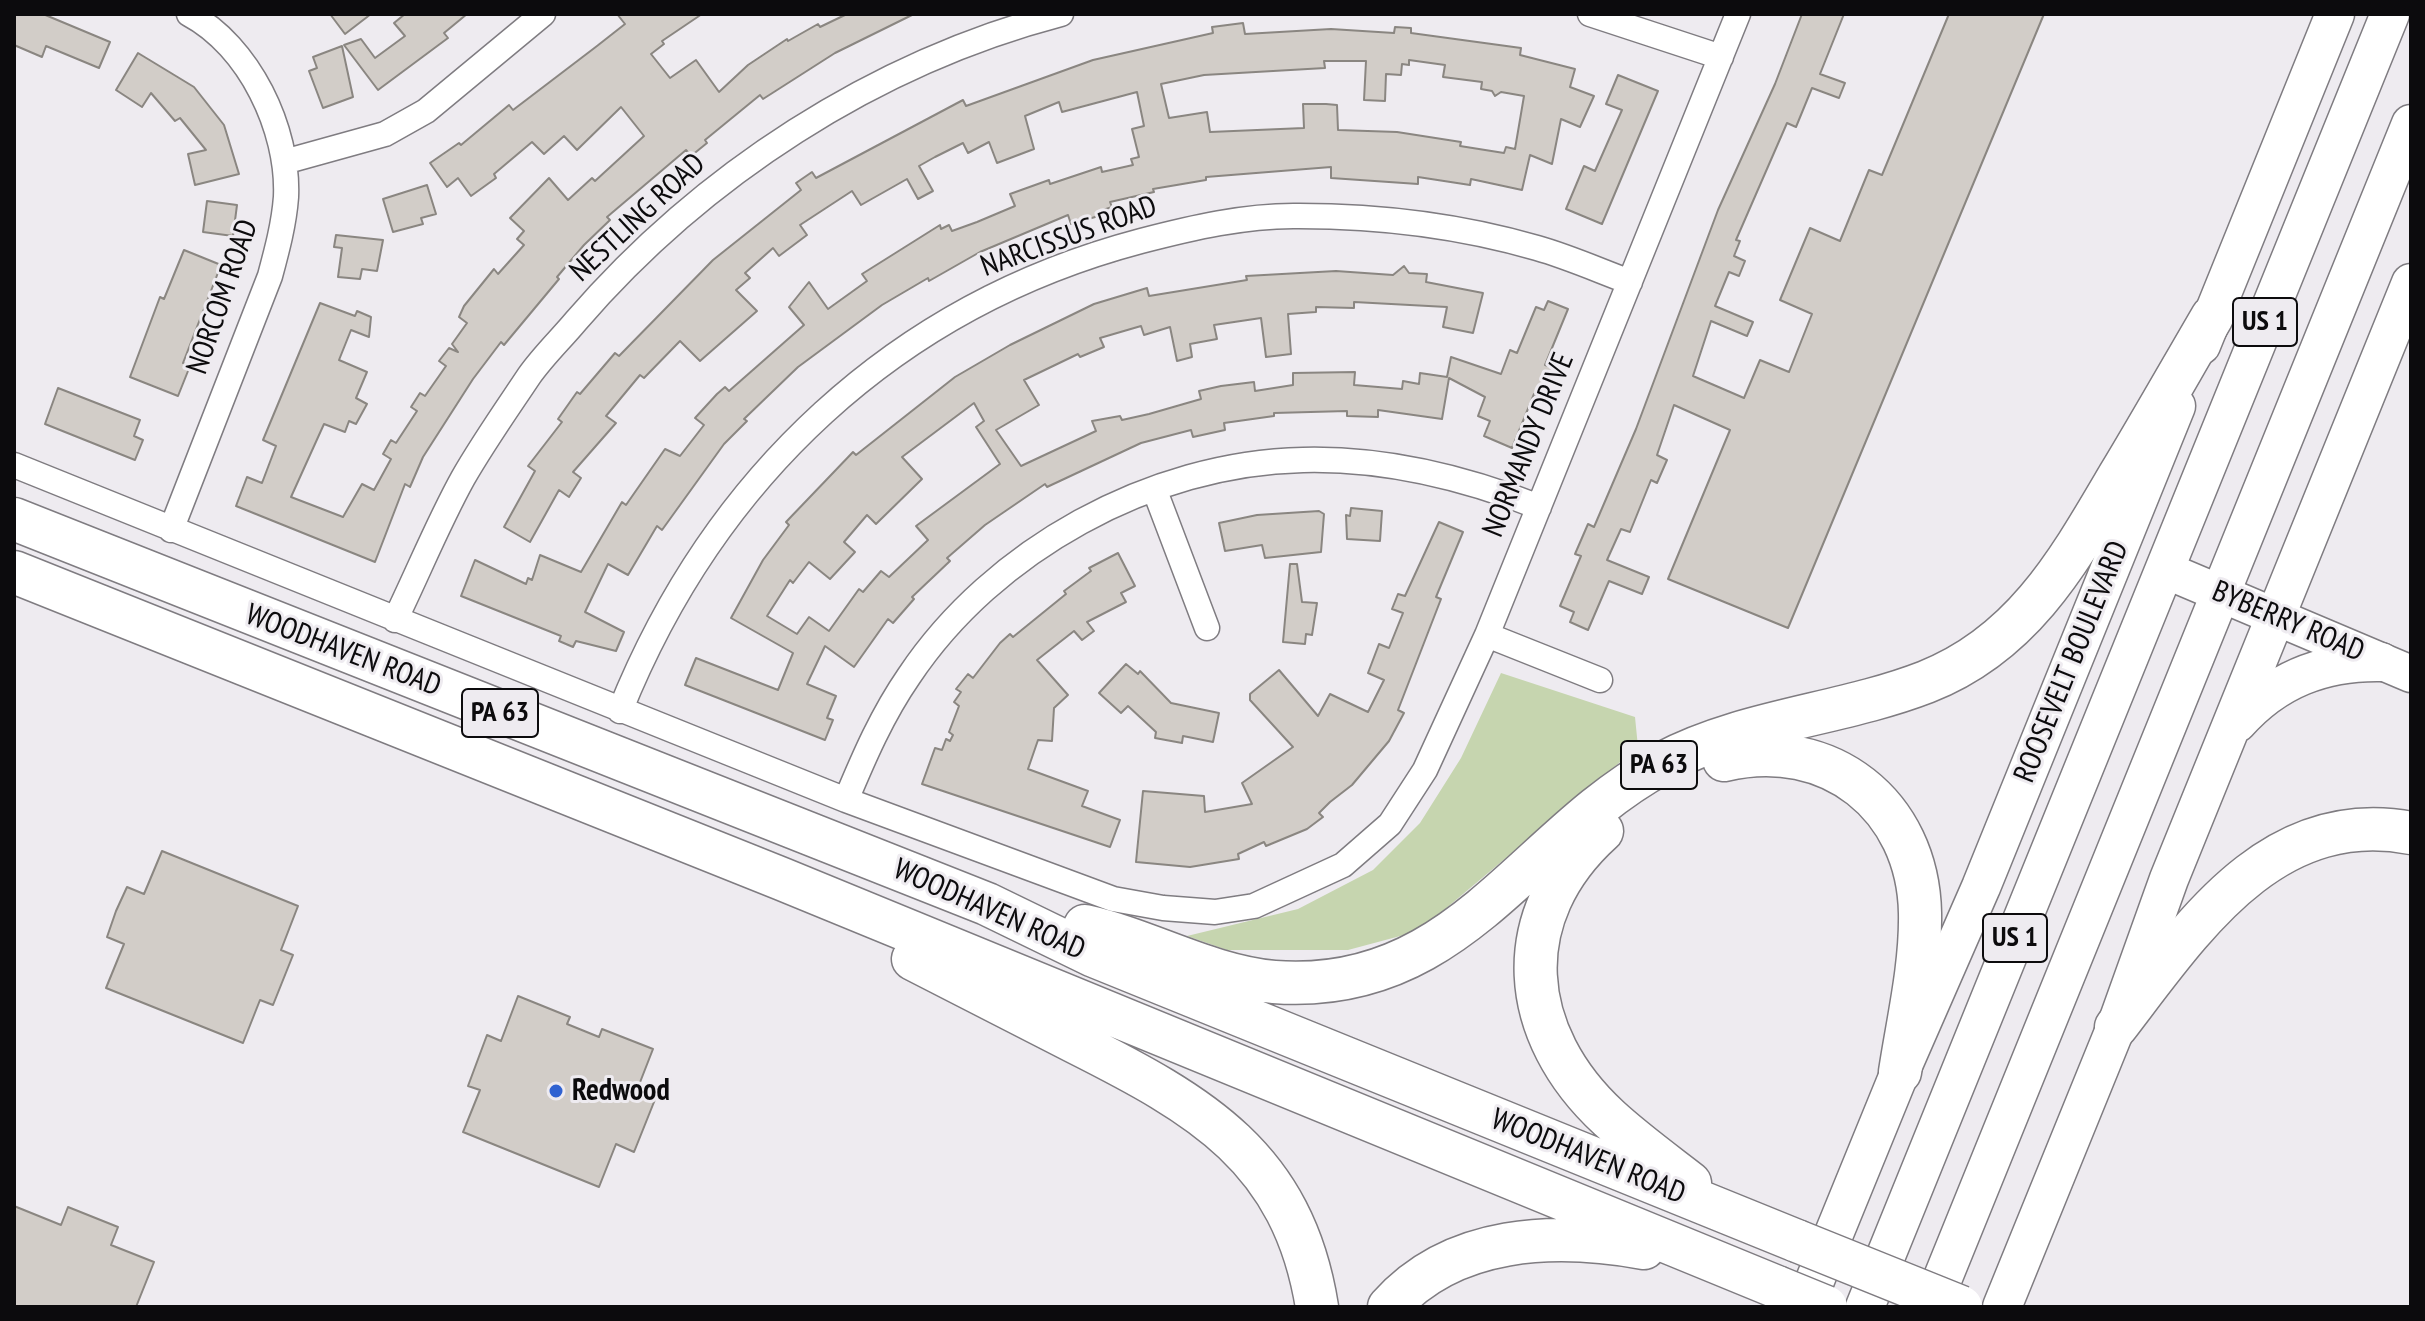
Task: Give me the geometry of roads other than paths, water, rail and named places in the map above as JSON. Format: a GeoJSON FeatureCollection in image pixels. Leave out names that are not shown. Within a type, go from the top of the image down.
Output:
{"type":"FeatureCollection","features":[{"type":"Feature","properties":{"kind":"highway","name":"ROOSEVELT BOULEVARD"},"geometry":{"type":"LineString","coordinates":[[1791,1297],[1900,1072],[1981,887],[2335,14]]}},
{"type":"Feature","properties":{"kind":"highway","name":"ROOSEVELT BOULEVARD"},"geometry":{"type":"LineString","coordinates":[[1865,1307],[2390,14]]}},
{"type":"Feature","properties":{"kind":"highway","name":"US 1"},"geometry":{"type":"LineString","coordinates":[[1931,1307],[2411,124]]}},
{"type":"Feature","properties":{"kind":"highway"},"geometry":{"type":"LineString","coordinates":[[2002,1307],[2116,1027],[2169,879],[2411,283]]}},
{"type":"Feature","properties":{"kind":"highway","name":"PA 63"},"geometry":{"type":"LineString","coordinates":[[987,904],[1094,928],[1230,974],[1273,982],[1330,980],[1413,956],[1470,921],[1604,802],[1658,766],[1715,741],[1928,681],[1968,661],[2008,633],[2060,576],[2212,317]]}},
{"type":"Feature","properties":{"kind":"highway","name":"WOODHAVEN ROAD"},"geometry":{"type":"LineString","coordinates":[[14,519],[987,904],[1094,956],[1961,1307]]}},
{"type":"Feature","properties":{"kind":"highway","name":"WOODHAVEN ROAD"},"geometry":{"type":"LineString","coordinates":[[14,572],[782,879],[1716,1261],[1791,1297],[1826,1307]]}},
{"type":"Feature","properties":{"kind":"highway"},"geometry":{"type":"LineString","coordinates":[[2228,734],[2261,699],[2299,675],[2338,663],[2396,668]]}},
{"type":"Feature","properties":{"kind":"highway"},"geometry":{"type":"LineString","coordinates":[[1728,1214],[1608,1117],[1563,1061],[1541,1013],[1533,953],[1542,919],[1580,855],[1617,818],[1677,778],[1740,756],[1782,754],[1804,758],[1842,772],[1859,783],[1898,830],[1918,888],[1918,952],[1900,1072]]}},
{"type":"Feature","properties":{"kind":"highway"},"geometry":{"type":"LineString","coordinates":[[2116,1027],[2202,917],[2247,876],[2270,860],[2330,833],[2375,828],[2411,833]]}},
{"type":"Feature","properties":{"kind":"highway"},"geometry":{"type":"LineString","coordinates":[[782,879],[890,948],[1143,1077],[1208,1118],[1242,1149],[1278,1194],[1300,1243],[1317,1307]]}},
{"type":"Feature","properties":{"kind":"highway"},"geometry":{"type":"LineString","coordinates":[[1389,1307],[1419,1278],[1440,1266],[1484,1249],[1523,1242],[1564,1239],[1632,1246],[1716,1261]]}},
{"type":"Feature","properties":{"kind":"main road","name":"BYBERRY ROAD"},"geometry":{"type":"LineString","coordinates":[[2165,570],[2396,668]]}},
{"type":"Feature","properties":{"kind":"street","name":"NORCOM ROAD"},"geometry":{"type":"LineString","coordinates":[[171,530],[270,276],[281,236],[286,196],[284,162],[273,124],[246,64],[201,21],[189,14]]}},
{"type":"Feature","properties":{"kind":"street"},"geometry":{"type":"LineString","coordinates":[[284,162],[385,134],[426,111],[543,14]]}},
{"type":"Feature","properties":{"kind":"street","name":"NESTLING ROAD"},"geometry":{"type":"LineString","coordinates":[[395,620],[463,478],[531,373],[600,293],[676,220],[754,157],[841,104],[951,50],[1061,14]]}},
{"type":"Feature","properties":{"kind":"street"},"geometry":{"type":"LineString","coordinates":[[1590,14],[1721,57]]}},
{"type":"Feature","properties":{"kind":"street","name":"NORMANDY DRIVE"},"geometry":{"type":"LineString","coordinates":[[1333,870],[1390,824],[1425,770],[1487,635],[1738,14]]}},
{"type":"Feature","properties":{"kind":"street","name":"NARCISSUS ROAD"},"geometry":{"type":"LineString","coordinates":[[620,711],[639,662],[711,538],[804,428],[914,341],[968,308],[1041,274],[1196,227],[1297,216],[1427,225],[1537,248],[1630,282]]}},
{"type":"Feature","properties":{"kind":"street"},"geometry":{"type":"LineString","coordinates":[[846,800],[872,738],[909,676],[950,626],[992,584],[1035,549],[1120,502],[1225,468],[1303,460],[1389,464],[1471,481],[1539,507]]}},
{"type":"Feature","properties":{"kind":"street","name":"WOODHAVEN ROAD"},"geometry":{"type":"LineString","coordinates":[[14,465],[620,711],[846,800],[1113,899],[1163,908],[1215,912],[1254,906],[1333,870]]}},
{"type":"Feature","properties":{"kind":"street"},"geometry":{"type":"LineString","coordinates":[[1155,491],[1207,628]]}},
{"type":"Feature","properties":{"kind":"street"},"geometry":{"type":"LineString","coordinates":[[1487,635],[1600,680]]}},
{"type":"Feature","properties":{"kind":"place","name":"Redwood"},"geometry":{"type":"Point","coordinates":[556,1091]}}]}
